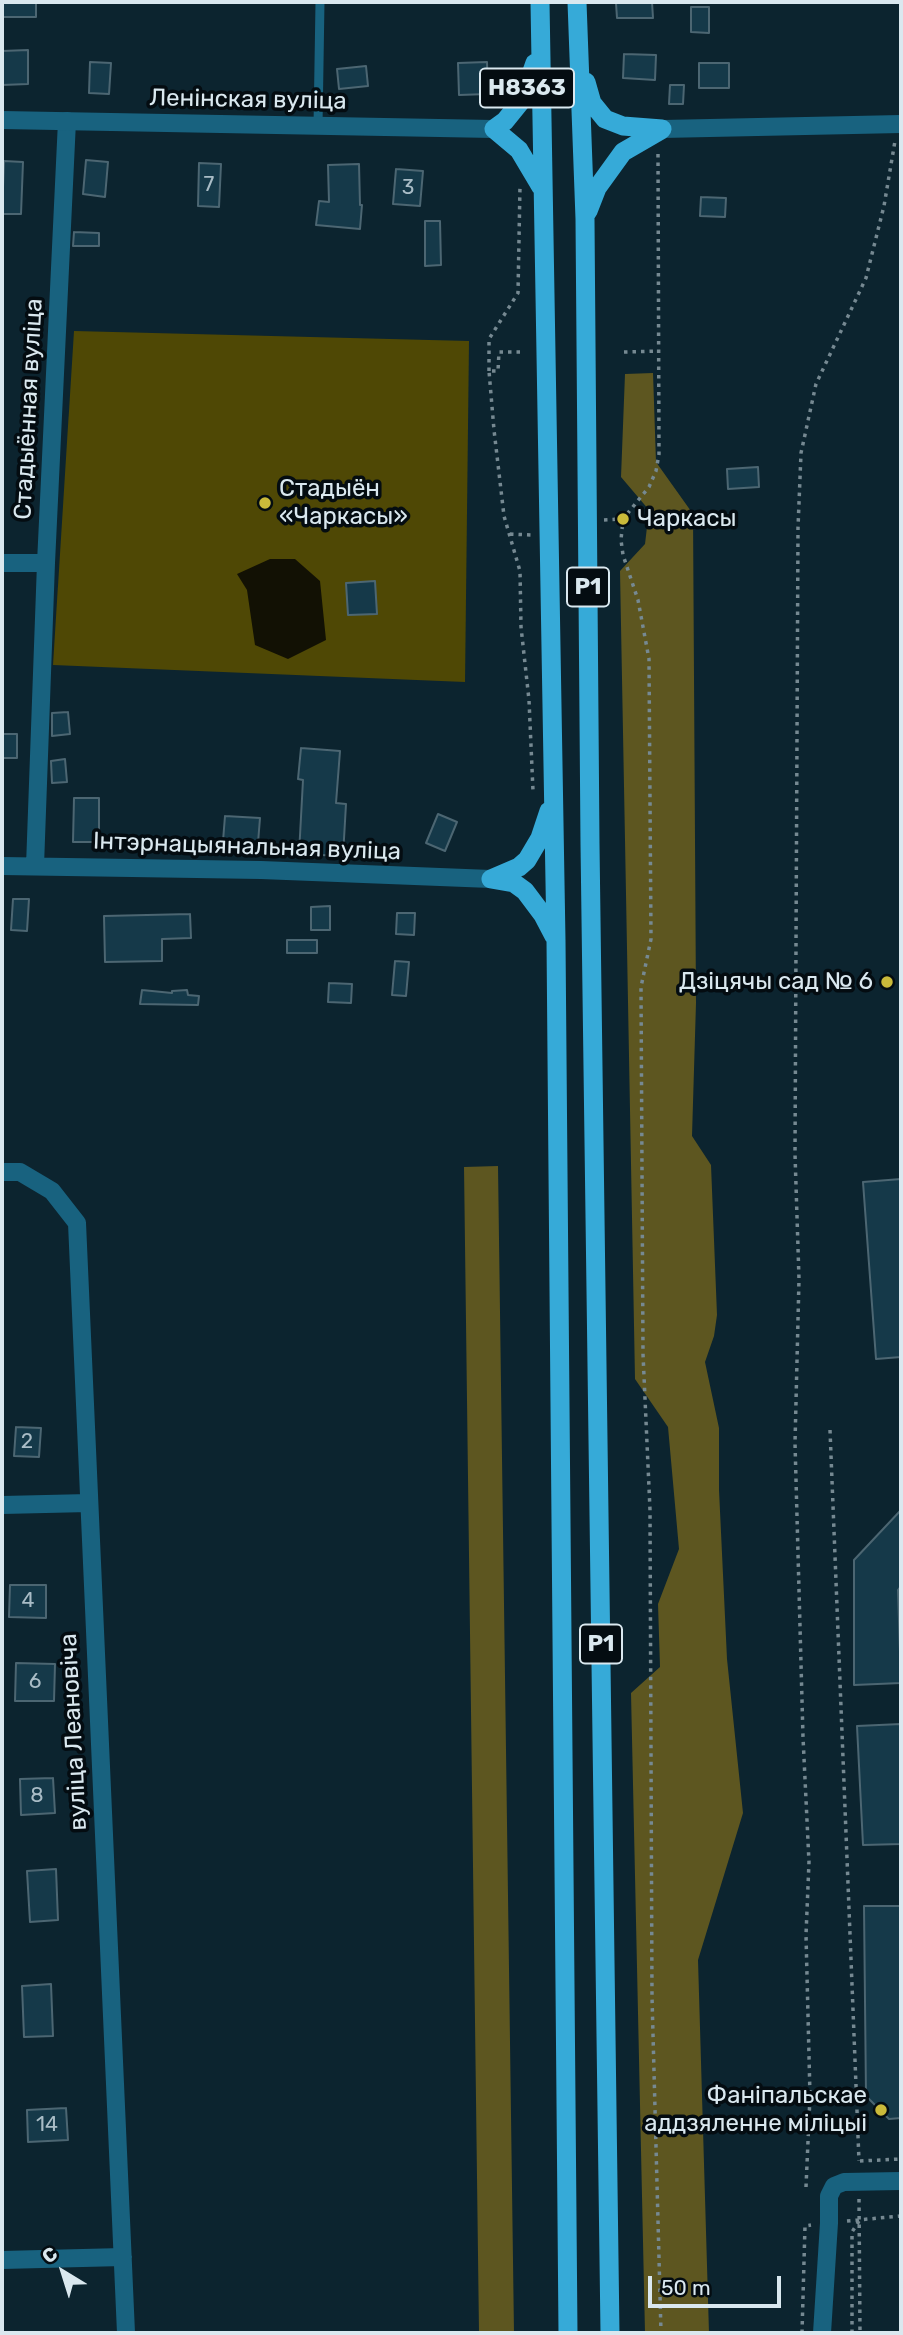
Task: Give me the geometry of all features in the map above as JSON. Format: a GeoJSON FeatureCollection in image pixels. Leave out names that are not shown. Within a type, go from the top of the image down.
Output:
{"type":"FeatureCollection","features":[{"type":"Feature","properties":{"kind":"highway","name":"Р1"},"geometry":{"type":"LineString","coordinates":[[540,2],[556,940],[568,2333]]}},
{"type":"Feature","properties":{"kind":"highway","name":"Р1"},"geometry":{"type":"LineString","coordinates":[[577,2],[585,219],[590,830],[610,2333]]}},
{"type":"Feature","properties":{"kind":"highway","name":"Н8363"},"geometry":{"type":"LineString","coordinates":[[541,37],[522,100],[505,121],[494,129],[519,150],[544,191]]}},
{"type":"Feature","properties":{"kind":"highway"},"geometry":{"type":"LineString","coordinates":[[578,54],[592,103],[605,119],[661,138]]}},
{"type":"Feature","properties":{"kind":"highway"},"geometry":{"type":"LineString","coordinates":[[585,219],[597,188],[623,152],[661,138]]}},
{"type":"Feature","properties":{"kind":"highway"},"geometry":{"type":"LineString","coordinates":[[491,879],[519,867],[527,860],[540,838],[554,789]]}},
{"type":"Feature","properties":{"kind":"highway"},"geometry":{"type":"LineString","coordinates":[[491,879],[514,883],[525,891],[543,915],[556,940]]}},
{"type":"Feature","properties":{"kind":"street","name":"Ленінская вуліца"},"geometry":{"type":"LineString","coordinates":[[2,120],[494,129]]}},
{"type":"Feature","properties":{"kind":"street","name":"Стадыённая вуліца"},"geometry":{"type":"LineString","coordinates":[[35,866],[67,121]]}},
{"type":"Feature","properties":{"kind":"street"},"geometry":{"type":"LineString","coordinates":[[661,138],[900,124]]}},
{"type":"Feature","properties":{"kind":"street"},"geometry":{"type":"LineString","coordinates":[[2,563],[46,563]]}},
{"type":"Feature","properties":{"kind":"street","name":"Інтэрнацыянальная вуліца"},"geometry":{"type":"LineString","coordinates":[[2,866],[261,870],[491,879]]}},
{"type":"Feature","properties":{"kind":"street","name":"вуліца Леановіча"},"geometry":{"type":"LineString","coordinates":[[2,1172],[20,1172],[52,1191],[76,1223],[126,2333]]}},
{"type":"Feature","properties":{"kind":"street"},"geometry":{"type":"LineString","coordinates":[[2,1505],[89,1503]]}},
{"type":"Feature","properties":{"kind":"street"},"geometry":{"type":"LineString","coordinates":[[822,2333],[830,2223],[829,2196],[834,2186],[844,2182],[901,2181]]}},
{"type":"Feature","properties":{"kind":"street"},"geometry":{"type":"LineString","coordinates":[[2,2260],[123,2257]]}},
{"type":"Feature","properties":{"kind":"lane"},"geometry":{"type":"LineString","coordinates":[[318,127],[320,2]]}},
{"type":"Feature","properties":{"kind":"path"},"geometry":{"type":"LineString","coordinates":[[806,2187],[810,2096],[806,1936],[809,1862],[795,1443],[799,1279],[795,1126],[798,528],[801,453],[816,384],[866,278],[900,124]]}},
{"type":"Feature","properties":{"kind":"path"},"geometry":{"type":"LineString","coordinates":[[661,138],[657,168],[659,454],[649,487],[623,519],[621,540],[623,555],[638,600],[649,659],[651,939],[641,987],[643,1354],[650,1510],[652,1997],[661,2333]]}},
{"type":"Feature","properties":{"kind":"path"},"geometry":{"type":"LineString","coordinates":[[520,180],[518,293],[488,339],[504,516],[520,571],[521,627],[530,700],[533,793]]}},
{"type":"Feature","properties":{"kind":"path"},"geometry":{"type":"LineString","coordinates":[[624,352],[658,351]]}},
{"type":"Feature","properties":{"kind":"path"},"geometry":{"type":"LineString","coordinates":[[489,371],[498,370],[499,352],[520,352]]}},
{"type":"Feature","properties":{"kind":"path"},"geometry":{"type":"LineString","coordinates":[[830,1430],[859,2164],[901,2159]]}},
{"type":"Feature","properties":{"kind":"path"},"geometry":{"type":"LineString","coordinates":[[859,2193],[860,2333]]}},
{"type":"Feature","properties":{"kind":"path"},"geometry":{"type":"LineString","coordinates":[[841,2221],[901,2216]]}},
{"type":"Feature","properties":{"kind":"path"},"geometry":{"type":"LineString","coordinates":[[852,2333],[852,2232],[860,2219]]}},
{"type":"Feature","properties":{"kind":"path"},"geometry":{"type":"LineString","coordinates":[[802,2333],[806,2226],[819,2224]]}},
{"type":"Feature","properties":{"kind":"shaded area","name":"Стадыён «Чаркасы»"},"geometry":{"type":"Polygon","coordinates":[[[74,331],[469,341],[465,682],[53,665],[74,331]]]}},
{"type":"Feature","properties":{"kind":"shaded area"},"geometry":{"type":"Polygon","coordinates":[[[653,373],[656,462],[693,514],[696,1003],[692,1136],[711,1165],[717,1315],[714,1336],[705,1362],[719,1428],[719,1490],[727,1659],[743,1813],[698,1960],[709,2333],[645,2333],[631,1693],[660,1667],[658,1604],[679,1549],[668,1427],[635,1379],[620,571],[645,544],[649,510],[621,477],[625,374],[653,373]]]}},
{"type":"Feature","properties":{"kind":"shaded area"},"geometry":{"type":"Polygon","coordinates":[[[270,559],[295,559],[320,581],[326,640],[288,659],[255,645],[247,590],[237,574],[270,559]]]}},
{"type":"Feature","properties":{"kind":"shaded area"},"geometry":{"type":"Polygon","coordinates":[[[498,1166],[514,2333],[479,2333],[464,1167],[498,1166]]]}},
{"type":"Feature","properties":{"kind":"building"},"geometry":{"type":"Polygon","coordinates":[[[3,2],[36,2],[36,17],[3,17],[3,2]]]}},
{"type":"Feature","properties":{"kind":"building"},"geometry":{"type":"Polygon","coordinates":[[[652,2],[653,18],[617,18],[616,3],[652,2]]]}},
{"type":"Feature","properties":{"kind":"building"},"geometry":{"type":"Polygon","coordinates":[[[691,7],[709,7],[709,33],[691,32],[691,7]]]}},
{"type":"Feature","properties":{"kind":"building"},"geometry":{"type":"Polygon","coordinates":[[[28,50],[28,84],[2,85],[2,51],[28,50]]]}},
{"type":"Feature","properties":{"kind":"building"},"geometry":{"type":"Polygon","coordinates":[[[624,54],[656,55],[655,80],[623,78],[624,54]]]}},
{"type":"Feature","properties":{"kind":"building"},"geometry":{"type":"Polygon","coordinates":[[[90,62],[111,63],[109,94],[89,93],[90,62]]]}},
{"type":"Feature","properties":{"kind":"building"},"geometry":{"type":"Polygon","coordinates":[[[487,62],[488,94],[459,95],[458,63],[487,62]]]}},
{"type":"Feature","properties":{"kind":"building"},"geometry":{"type":"Polygon","coordinates":[[[699,63],[729,63],[729,88],[699,88],[699,63]]]}},
{"type":"Feature","properties":{"kind":"building"},"geometry":{"type":"Polygon","coordinates":[[[366,66],[368,86],[339,89],[337,69],[366,66]]]}},
{"type":"Feature","properties":{"kind":"building"},"geometry":{"type":"Polygon","coordinates":[[[670,85],[684,85],[683,104],[669,104],[670,85]]]}},
{"type":"Feature","properties":{"kind":"building"},"geometry":{"type":"Polygon","coordinates":[[[86,160],[108,162],[105,197],[83,194],[86,160]]]}},
{"type":"Feature","properties":{"kind":"building"},"geometry":{"type":"Polygon","coordinates":[[[4,161],[23,162],[21,214],[2,214],[4,161]]]}},
{"type":"Feature","properties":{"kind":"building"},"geometry":{"type":"Polygon","coordinates":[[[199,163],[221,164],[219,207],[198,206],[199,163]]]}},
{"type":"Feature","properties":{"kind":"building"},"geometry":{"type":"Polygon","coordinates":[[[359,164],[362,205],[360,229],[316,225],[319,201],[329,202],[328,165],[359,164]]]}},
{"type":"Feature","properties":{"kind":"building"},"geometry":{"type":"Polygon","coordinates":[[[396,169],[423,171],[420,206],[393,204],[396,169]]]}},
{"type":"Feature","properties":{"kind":"building"},"geometry":{"type":"Polygon","coordinates":[[[701,197],[726,198],[725,217],[700,216],[701,197]]]}},
{"type":"Feature","properties":{"kind":"building"},"geometry":{"type":"Polygon","coordinates":[[[425,221],[440,221],[441,265],[425,266],[425,221]]]}},
{"type":"Feature","properties":{"kind":"building"},"geometry":{"type":"Polygon","coordinates":[[[74,232],[99,233],[99,246],[73,246],[74,232]]]}},
{"type":"Feature","properties":{"kind":"building"},"geometry":{"type":"Polygon","coordinates":[[[758,467],[759,487],[728,489],[727,469],[758,467]]]}},
{"type":"Feature","properties":{"kind":"building"},"geometry":{"type":"Polygon","coordinates":[[[375,581],[377,614],[348,615],[346,583],[375,581]]]}},
{"type":"Feature","properties":{"kind":"building"},"geometry":{"type":"Polygon","coordinates":[[[68,712],[70,734],[52,736],[52,713],[68,712]]]}},
{"type":"Feature","properties":{"kind":"building"},"geometry":{"type":"Polygon","coordinates":[[[2,734],[17,734],[17,758],[2,758],[2,734]]]}},
{"type":"Feature","properties":{"kind":"building"},"geometry":{"type":"Polygon","coordinates":[[[301,748],[340,751],[336,803],[346,804],[343,856],[299,854],[303,780],[298,779],[301,748]]]}},
{"type":"Feature","properties":{"kind":"building"},"geometry":{"type":"Polygon","coordinates":[[[65,759],[67,782],[52,783],[51,761],[65,759]]]}},
{"type":"Feature","properties":{"kind":"building"},"geometry":{"type":"Polygon","coordinates":[[[74,798],[99,798],[99,842],[73,842],[74,798]]]}},
{"type":"Feature","properties":{"kind":"building"},"geometry":{"type":"Polygon","coordinates":[[[438,814],[457,822],[445,851],[426,843],[438,814]]]}},
{"type":"Feature","properties":{"kind":"building"},"geometry":{"type":"Polygon","coordinates":[[[225,816],[260,818],[258,843],[223,841],[225,816]]]}},
{"type":"Feature","properties":{"kind":"building"},"geometry":{"type":"Polygon","coordinates":[[[13,899],[29,899],[27,931],[11,930],[13,899]]]}},
{"type":"Feature","properties":{"kind":"building"},"geometry":{"type":"Polygon","coordinates":[[[330,906],[330,930],[311,930],[311,907],[330,906]]]}},
{"type":"Feature","properties":{"kind":"building"},"geometry":{"type":"Polygon","coordinates":[[[397,913],[415,913],[414,935],[396,934],[397,913]]]}},
{"type":"Feature","properties":{"kind":"building"},"geometry":{"type":"Polygon","coordinates":[[[190,914],[191,938],[162,939],[162,961],[105,962],[104,916],[190,914]]]}},
{"type":"Feature","properties":{"kind":"building"},"geometry":{"type":"Polygon","coordinates":[[[287,940],[317,940],[317,953],[287,953],[287,940]]]}},
{"type":"Feature","properties":{"kind":"building"},"geometry":{"type":"Polygon","coordinates":[[[395,961],[409,962],[406,996],[392,995],[395,961]]]}},
{"type":"Feature","properties":{"kind":"building"},"geometry":{"type":"Polygon","coordinates":[[[329,983],[352,984],[351,1003],[328,1002],[329,983]]]}},
{"type":"Feature","properties":{"kind":"building"},"geometry":{"type":"Polygon","coordinates":[[[142,990],[172,993],[187,990],[188,995],[199,996],[198,1005],[140,1004],[142,990]]]}},
{"type":"Feature","properties":{"kind":"building"},"geometry":{"type":"Polygon","coordinates":[[[901,1179],[901,1357],[876,1359],[863,1182],[901,1179]]]}},
{"type":"Feature","properties":{"kind":"building"},"geometry":{"type":"Polygon","coordinates":[[[16,1427],[41,1428],[39,1457],[14,1456],[16,1427]]]}},
{"type":"Feature","properties":{"kind":"building"},"geometry":{"type":"Polygon","coordinates":[[[901,1510],[901,1586],[898,1590],[901,1683],[854,1685],[854,1560],[901,1510]]]}},
{"type":"Feature","properties":{"kind":"building"},"geometry":{"type":"Polygon","coordinates":[[[10,1585],[46,1585],[46,1618],[9,1617],[10,1585]]]}},
{"type":"Feature","properties":{"kind":"building"},"geometry":{"type":"Polygon","coordinates":[[[16,1663],[55,1664],[54,1701],[15,1701],[16,1663]]]}},
{"type":"Feature","properties":{"kind":"building"},"geometry":{"type":"Polygon","coordinates":[[[901,1724],[901,1844],[863,1845],[857,1726],[901,1724]]]}},
{"type":"Feature","properties":{"kind":"building"},"geometry":{"type":"Polygon","coordinates":[[[53,1778],[55,1813],[21,1815],[20,1779],[53,1778]]]}},
{"type":"Feature","properties":{"kind":"building"},"geometry":{"type":"Polygon","coordinates":[[[56,1869],[58,1920],[30,1922],[27,1871],[56,1869]]]}},
{"type":"Feature","properties":{"kind":"building"},"geometry":{"type":"Polygon","coordinates":[[[864,1906],[901,1906],[901,2118],[889,2119],[866,2096],[864,1906]]]}},
{"type":"Feature","properties":{"kind":"building"},"geometry":{"type":"Polygon","coordinates":[[[51,1984],[53,2036],[24,2037],[22,1986],[51,1984]]]}},
{"type":"Feature","properties":{"kind":"building"},"geometry":{"type":"Polygon","coordinates":[[[66,2108],[68,2140],[28,2142],[27,2110],[66,2108]]]}},
{"type":"Feature","properties":{"kind":"place","name":"Стадыён «Чаркасы»"},"geometry":{"type":"Point","coordinates":[265,503]}},
{"type":"Feature","properties":{"kind":"place","name":"Чаркасы"},"geometry":{"type":"Point","coordinates":[623,519]}},
{"type":"Feature","properties":{"kind":"place","name":"Дзіцячы сад № 6"},"geometry":{"type":"Point","coordinates":[887,982]}},
{"type":"Feature","properties":{"kind":"place","name":"Фаніпальскае аддзяленне міліцыі"},"geometry":{"type":"Point","coordinates":[881,2110]}}]}
